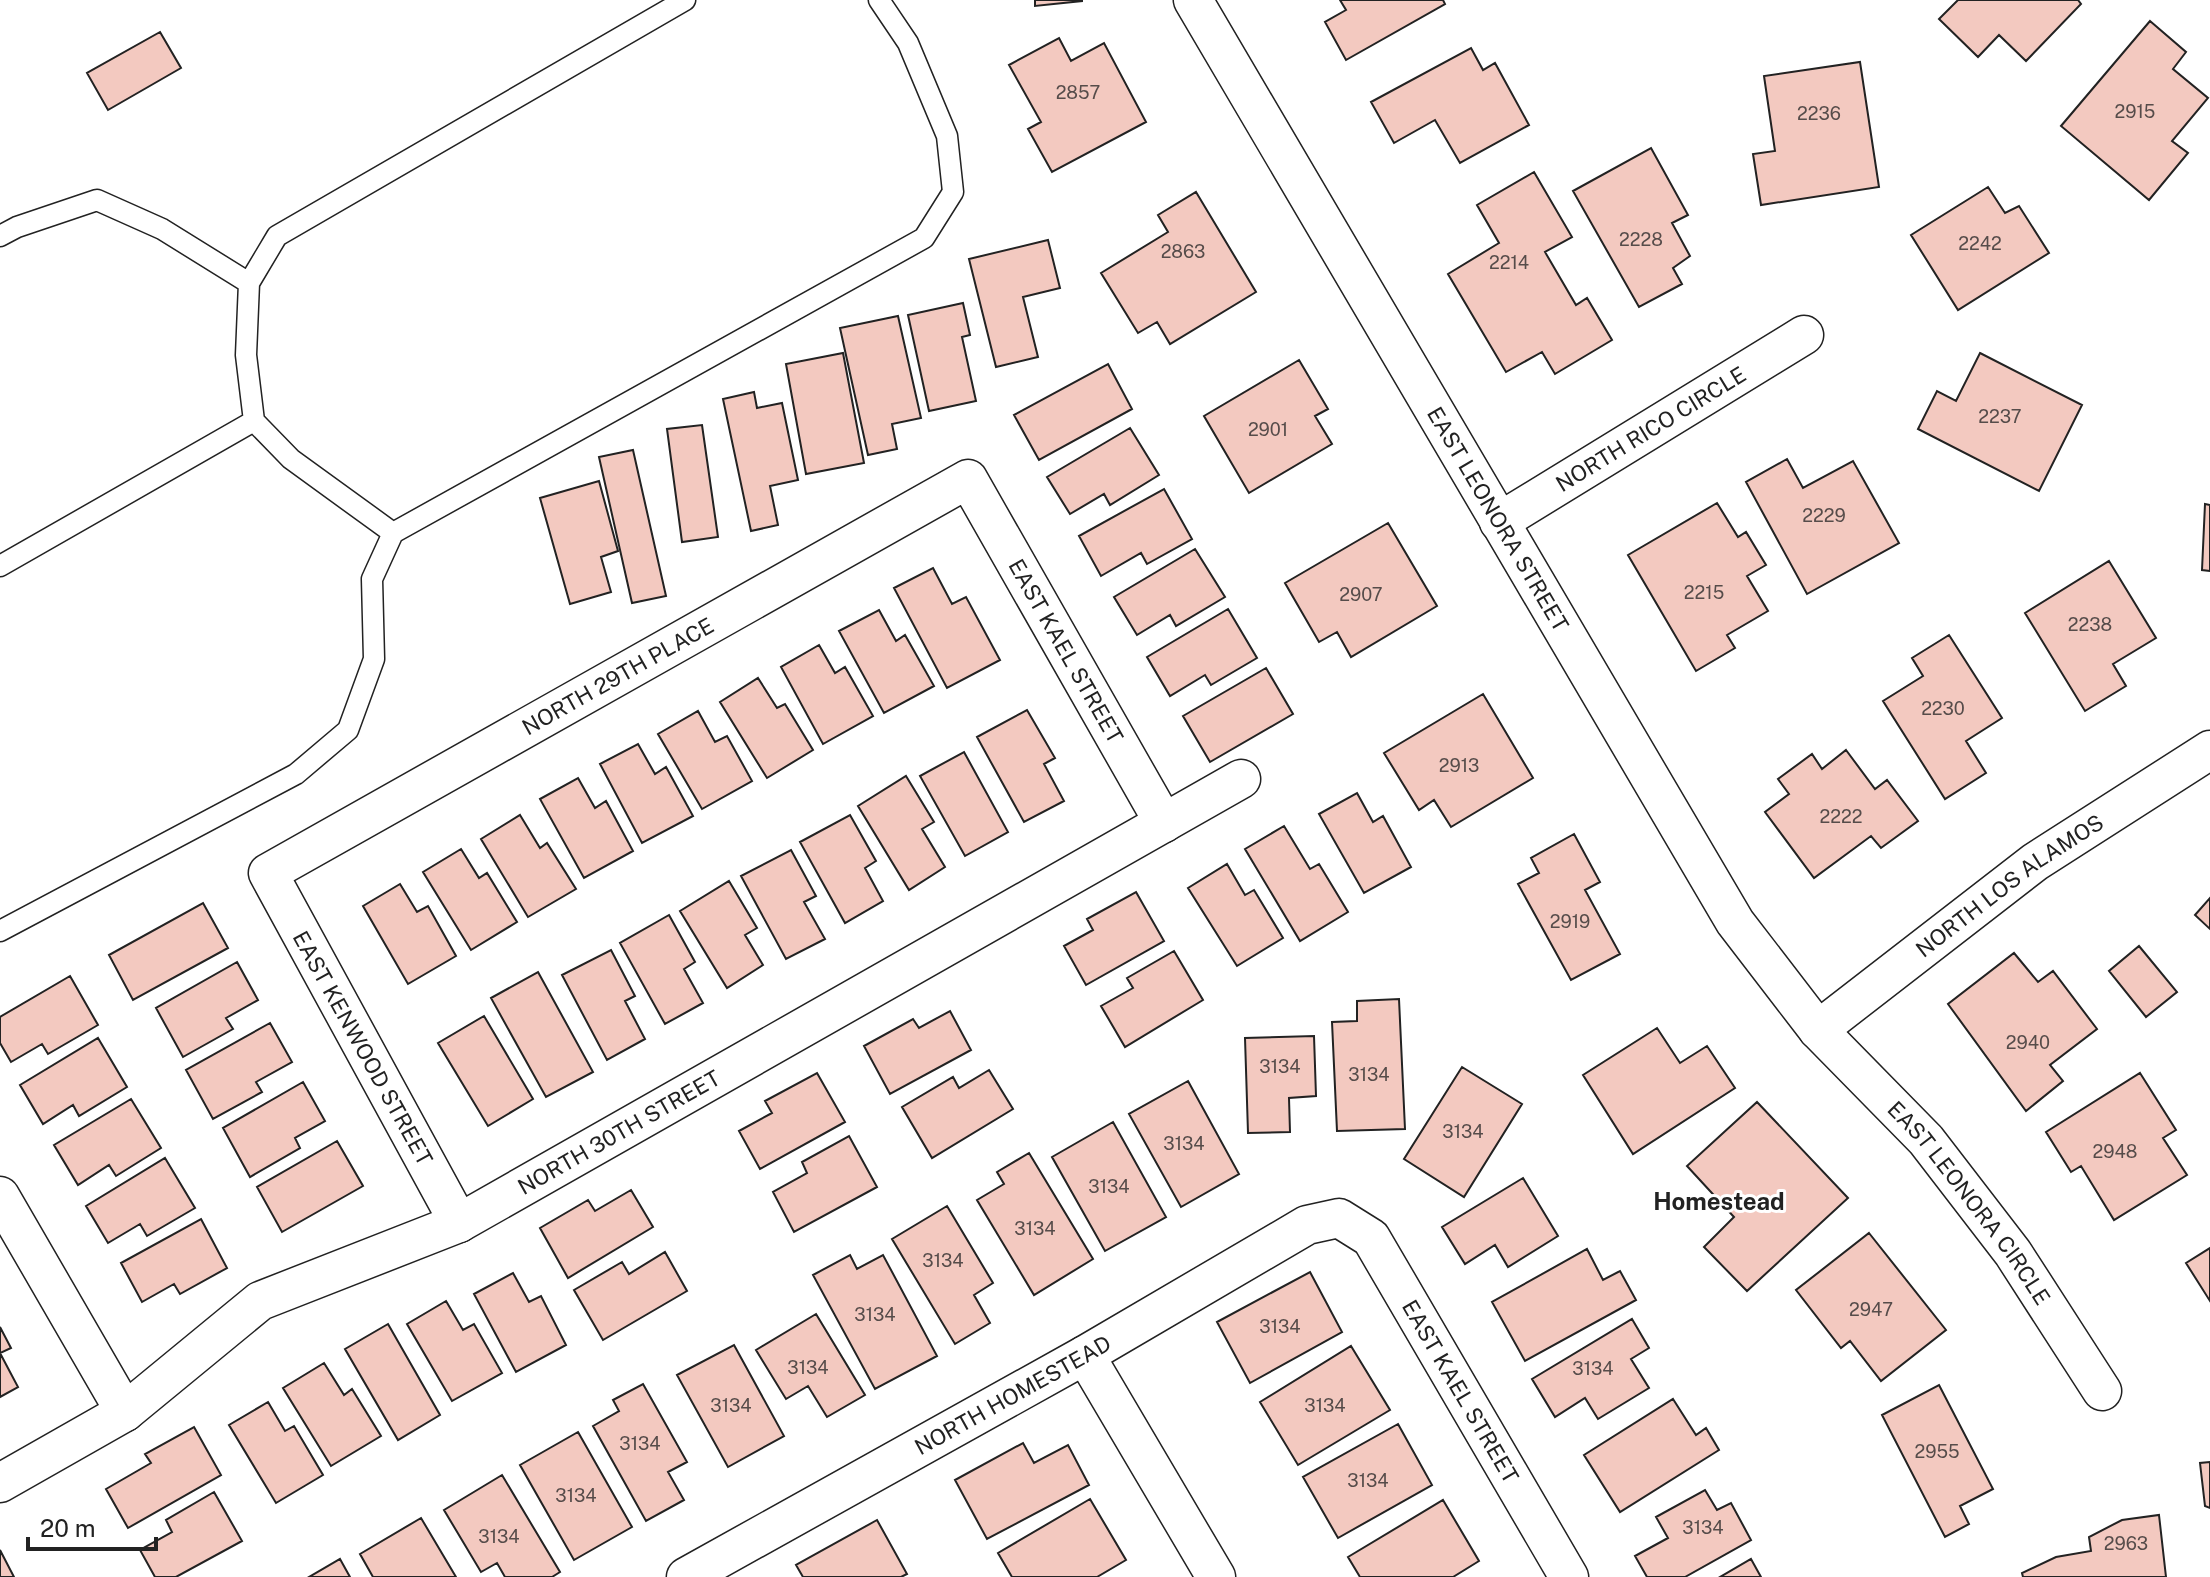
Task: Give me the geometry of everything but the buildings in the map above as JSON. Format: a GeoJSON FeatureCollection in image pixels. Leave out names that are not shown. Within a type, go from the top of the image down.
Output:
{"type":"FeatureCollection","features":[{"type":"Feature","properties":{"kind":"street","name":"EAST LEONORA STREET"},"geometry":{"type":"LineString","coordinates":[[1193,0],[1735,922],[1818,1030]]}},
{"type":"Feature","properties":{"kind":"street","name":"NORTH RICO CIRCLE"},"geometry":{"type":"LineString","coordinates":[[1499,522],[1804,335]]}},
{"type":"Feature","properties":{"kind":"street","name":"EAST KAEL STREET"},"geometry":{"type":"LineString","coordinates":[[968,479],[1164,823]]}},
{"type":"Feature","properties":{"kind":"street","name":"NORTH 29TH PLACE"},"geometry":{"type":"LineString","coordinates":[[268,873],[968,479]]}},
{"type":"Feature","properties":{"kind":"street","name":"NORTH LOS ALAMOS"},"geometry":{"type":"LineString","coordinates":[[1818,1030],[2035,862],[2210,750]]}},
{"type":"Feature","properties":{"kind":"street","name":"NORTH 30TH STREET"},"geometry":{"type":"LineString","coordinates":[[0,1483],[125,1412],[260,1301],[459,1223],[1241,779]]}},
{"type":"Feature","properties":{"kind":"street","name":"EAST KENWOOD STREET"},"geometry":{"type":"LineString","coordinates":[[268,873],[459,1223]]}},
{"type":"Feature","properties":{"kind":"street","name":"EAST LEONORA CIRCLE"},"geometry":{"type":"LineString","coordinates":[[1818,1030],[1926,1140],[2013,1253],[2102,1391]]}},
{"type":"Feature","properties":{"kind":"street"},"geometry":{"type":"LineString","coordinates":[[0,1196],[125,1412]]}},
{"type":"Feature","properties":{"kind":"street","name":"EAST KAEL STREET"},"geometry":{"type":"LineString","coordinates":[[1339,1218],[1371,1238],[1569,1577]]}},
{"type":"Feature","properties":{"kind":"street","name":"NORTH HOMESTEAD"},"geometry":{"type":"LineString","coordinates":[[708,1572],[1307,1225],[1339,1218]]}},
{"type":"Feature","properties":{"kind":"street"},"geometry":{"type":"LineString","coordinates":[[1085,1355],[1216,1577]]}},
{"type":"Feature","properties":{"kind":"lane"},"geometry":{"type":"LineString","coordinates":[[393,533],[291,459],[254,421],[246,355],[249,283],[277,236],[685,0]]}},
{"type":"Feature","properties":{"kind":"lane"},"geometry":{"type":"LineString","coordinates":[[0,931],[296,774],[348,730],[374,659],[372,579],[393,533],[924,238],[953,192],[947,136],[908,43],[879,0]]}},
{"type":"Feature","properties":{"kind":"lane"},"geometry":{"type":"LineString","coordinates":[[0,236],[17,227],[97,200],[162,229],[249,283]]}},
{"type":"Feature","properties":{"kind":"lane"},"geometry":{"type":"LineString","coordinates":[[0,566],[254,421]]}},
{"type":"Feature","properties":{"kind":"district","name":"Homestead"},"geometry":{"type":"Point","coordinates":[1719,1202]}}]}
